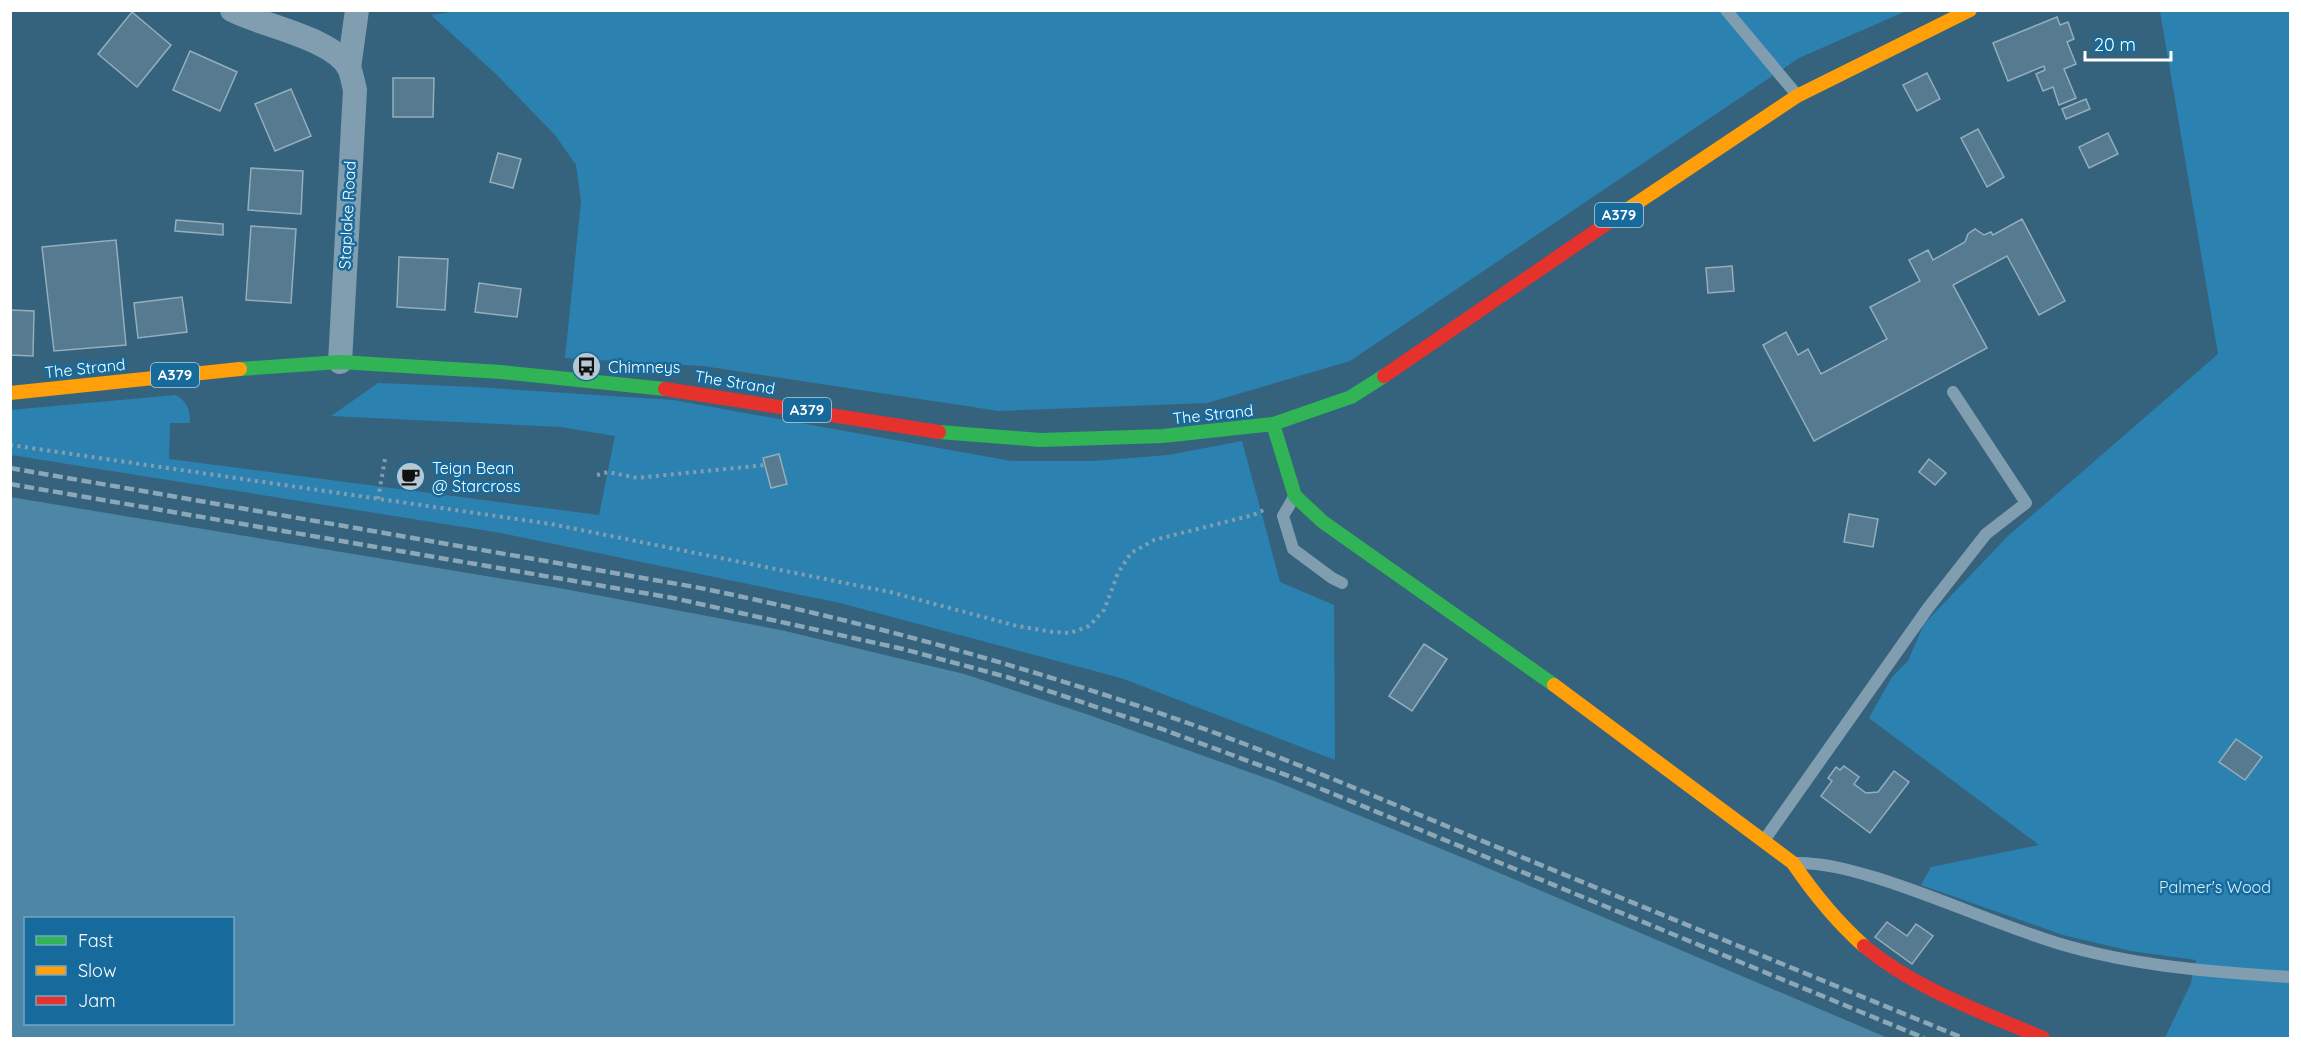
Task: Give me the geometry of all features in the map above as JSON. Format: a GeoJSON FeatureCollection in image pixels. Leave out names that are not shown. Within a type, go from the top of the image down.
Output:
{"type":"FeatureCollection","features":[{"type":"Feature","properties":{"kind":"main road","name":"A379"},"geometry":{"type":"LineString","coordinates":[[1273,424],[1351,397],[1413,358],[1665,183],[1797,96],[1970,10]]}},
{"type":"Feature","properties":{"kind":"main road","name":"The Strand"},"geometry":{"type":"LineString","coordinates":[[10,393],[209,371],[340,362],[501,372],[682,391],[931,431],[1040,440],[1163,436],[1273,424]]}},
{"type":"Feature","properties":{"kind":"main road"},"geometry":{"type":"LineString","coordinates":[[1273,424],[1295,496],[1323,522],[1594,713],[1793,862],[1805,884],[1836,921],[1882,961],[1929,989],[2043,1038]]}},
{"type":"Feature","properties":{"kind":"street"},"geometry":{"type":"LineString","coordinates":[[232,10],[320,44],[338,54],[349,68]]}},
{"type":"Feature","properties":{"kind":"street","name":"Staplake Road"},"geometry":{"type":"LineString","coordinates":[[340,362],[355,90],[349,68],[357,10]]}},
{"type":"Feature","properties":{"kind":"lane"},"geometry":{"type":"LineString","coordinates":[[1726,10],[1797,96]]}},
{"type":"Feature","properties":{"kind":"lane"},"geometry":{"type":"LineString","coordinates":[[1764,840],[1928,608],[1986,534],[2026,503],[1953,392]]}},
{"type":"Feature","properties":{"kind":"lane"},"geometry":{"type":"LineString","coordinates":[[1295,496],[1283,516],[1293,549],[1342,583]]}},
{"type":"Feature","properties":{"kind":"lane"},"geometry":{"type":"LineString","coordinates":[[1793,862],[1840,867],[1917,890],[2057,943],[2143,964],[2290,977]]}},
{"type":"Feature","properties":{"kind":"path"},"geometry":{"type":"LineString","coordinates":[[10,445],[585,530],[890,592],[1017,626],[1071,633],[1089,626],[1104,610],[1118,573],[1131,553],[1154,540],[1253,515],[1295,496]]}},
{"type":"Feature","properties":{"kind":"path"},"geometry":{"type":"LineString","coordinates":[[378,499],[385,459]]}},
{"type":"Feature","properties":{"kind":"path"},"geometry":{"type":"LineString","coordinates":[[597,475],[608,471],[637,478],[765,465]]}},
{"type":"Feature","properties":{"kind":"green space"},"geometry":{"type":"Polygon","coordinates":[[[465,10],[1906,11],[1799,58],[1350,361],[1207,403],[999,411],[703,366],[565,358],[581,201],[576,165],[555,135],[496,74],[431,15],[465,10]]]}},
{"type":"Feature","properties":{"kind":"green space","name":"Palmer's Wood"},"geometry":{"type":"Polygon","coordinates":[[[2160,11],[2290,11],[2290,1038],[2165,1038],[2191,983],[2196,960],[2131,951],[2063,935],[1921,885],[1931,867],[2039,845],[1869,718],[1892,677],[1908,661],[1924,624],[2007,537],[2218,354],[2160,11]]]}},
{"type":"Feature","properties":{"kind":"green space"},"geometry":{"type":"Polygon","coordinates":[[[378,383],[673,400],[1011,461],[1093,461],[1168,455],[1242,441],[1280,582],[1334,605],[1335,760],[1121,678],[840,603],[501,533],[11,455],[10,410],[176,395],[187,407],[190,423],[170,423],[169,459],[599,515],[615,436],[561,427],[331,416],[378,383]]]}},
{"type":"Feature","properties":{"kind":"shaded area"},"geometry":{"type":"Polygon","coordinates":[[[10,497],[559,588],[781,630],[964,674],[1089,715],[1277,782],[1471,861],[1888,1038],[11,1038],[10,497]]]}},
{"type":"Feature","properties":{"kind":"building"},"geometry":{"type":"Polygon","coordinates":[[[132,12],[171,45],[137,87],[98,54],[132,12]]]}},
{"type":"Feature","properties":{"kind":"building"},"geometry":{"type":"Polygon","coordinates":[[[2057,17],[2060,25],[2068,22],[2074,39],[2067,42],[2076,64],[2064,69],[2076,98],[2059,105],[2053,87],[2043,91],[2036,74],[2045,70],[2044,66],[2008,81],[1993,43],[2057,17]]]}},
{"type":"Feature","properties":{"kind":"building"},"geometry":{"type":"Polygon","coordinates":[[[190,51],[237,72],[220,111],[173,90],[190,51]]]}},
{"type":"Feature","properties":{"kind":"building"},"geometry":{"type":"Polygon","coordinates":[[[1927,73],[1940,99],[1917,111],[1903,85],[1927,73]]]}},
{"type":"Feature","properties":{"kind":"building"},"geometry":{"type":"Polygon","coordinates":[[[393,78],[434,78],[433,117],[393,117],[393,78]]]}},
{"type":"Feature","properties":{"kind":"building"},"geometry":{"type":"Polygon","coordinates":[[[291,89],[311,136],[275,151],[255,104],[291,89]]]}},
{"type":"Feature","properties":{"kind":"building"},"geometry":{"type":"Polygon","coordinates":[[[2086,99],[2090,109],[2066,119],[2062,109],[2086,99]]]}},
{"type":"Feature","properties":{"kind":"building"},"geometry":{"type":"Polygon","coordinates":[[[1978,129],[2004,177],[1987,187],[1961,138],[1978,129]]]}},
{"type":"Feature","properties":{"kind":"building"},"geometry":{"type":"Polygon","coordinates":[[[2108,133],[2118,154],[2089,168],[2079,147],[2108,133]]]}},
{"type":"Feature","properties":{"kind":"building"},"geometry":{"type":"Polygon","coordinates":[[[498,153],[521,159],[513,188],[490,182],[498,153]]]}},
{"type":"Feature","properties":{"kind":"building"},"geometry":{"type":"Polygon","coordinates":[[[251,168],[303,171],[301,214],[248,210],[251,168]]]}},
{"type":"Feature","properties":{"kind":"building"},"geometry":{"type":"Polygon","coordinates":[[[2022,219],[2065,301],[2039,315],[2007,256],[1953,285],[1987,348],[1814,441],[1763,345],[1786,332],[1798,355],[1808,349],[1821,374],[1887,339],[1870,307],[1920,281],[1909,260],[1928,250],[1933,260],[1965,242],[1968,234],[1975,229],[1984,235],[1991,232],[1993,235],[2022,219]]]}},
{"type":"Feature","properties":{"kind":"building"},"geometry":{"type":"Polygon","coordinates":[[[176,220],[223,224],[223,235],[175,231],[176,220]]]}},
{"type":"Feature","properties":{"kind":"building"},"geometry":{"type":"Polygon","coordinates":[[[251,226],[296,229],[291,303],[246,300],[251,226]]]}},
{"type":"Feature","properties":{"kind":"building"},"geometry":{"type":"Polygon","coordinates":[[[116,240],[126,345],[54,351],[42,247],[116,240]]]}},
{"type":"Feature","properties":{"kind":"building"},"geometry":{"type":"Polygon","coordinates":[[[399,257],[448,259],[445,310],[397,307],[399,257]]]}},
{"type":"Feature","properties":{"kind":"building"},"geometry":{"type":"Polygon","coordinates":[[[1732,266],[1734,291],[1708,293],[1706,268],[1732,266]]]}},
{"type":"Feature","properties":{"kind":"building"},"geometry":{"type":"Polygon","coordinates":[[[479,283],[521,289],[517,317],[475,312],[479,283]]]}},
{"type":"Feature","properties":{"kind":"building"},"geometry":{"type":"Polygon","coordinates":[[[182,297],[187,332],[138,338],[134,303],[182,297]]]}},
{"type":"Feature","properties":{"kind":"building"},"geometry":{"type":"Polygon","coordinates":[[[10,310],[34,311],[33,356],[10,355],[10,310]]]}},
{"type":"Feature","properties":{"kind":"building"},"geometry":{"type":"Polygon","coordinates":[[[779,454],[787,484],[771,488],[763,458],[779,454]]]}},
{"type":"Feature","properties":{"kind":"building"},"geometry":{"type":"Polygon","coordinates":[[[1929,459],[1946,473],[1935,485],[1919,472],[1929,459]]]}},
{"type":"Feature","properties":{"kind":"building"},"geometry":{"type":"Polygon","coordinates":[[[404,471],[419,474],[417,484],[402,481],[404,471]]]}},
{"type":"Feature","properties":{"kind":"building"},"geometry":{"type":"Polygon","coordinates":[[[1849,514],[1878,519],[1873,547],[1844,542],[1849,514]]]}},
{"type":"Feature","properties":{"kind":"building"},"geometry":{"type":"Polygon","coordinates":[[[1424,644],[1447,659],[1412,711],[1389,696],[1424,644]]]}},
{"type":"Feature","properties":{"kind":"building"},"geometry":{"type":"Polygon","coordinates":[[[2236,739],[2262,757],[2245,780],[2219,762],[2236,739]]]}},
{"type":"Feature","properties":{"kind":"building"},"geometry":{"type":"Polygon","coordinates":[[[1844,766],[1859,777],[1854,784],[1866,793],[1878,792],[1894,771],[1909,782],[1870,833],[1821,796],[1832,781],[1828,778],[1836,767],[1840,770],[1844,766]]]}},
{"type":"Feature","properties":{"kind":"building"},"geometry":{"type":"Polygon","coordinates":[[[1887,922],[1907,936],[1916,924],[1933,936],[1912,964],[1875,937],[1887,922]]]}},
{"type":"Feature","properties":{"kind":"railway"},"geometry":{"type":"LineString","coordinates":[[10,468],[695,587],[814,613],[991,660],[1165,715],[1284,759],[1963,1038]]}},
{"type":"Feature","properties":{"kind":"railway"},"geometry":{"type":"LineString","coordinates":[[10,484],[673,598],[903,649],[1007,677],[1162,729],[1302,781],[1924,1038]]}},
{"type":"Feature","properties":{"kind":"traffic: fast"},"geometry":{"type":"LineString","coordinates":[[240,369],[340,362],[501,372],[665,389]]}},
{"type":"Feature","properties":{"kind":"traffic: fast"},"geometry":{"type":"LineString","coordinates":[[939,432],[1040,440],[1163,436],[1273,424],[1351,397],[1384,376]]}},
{"type":"Feature","properties":{"kind":"traffic: fast"},"geometry":{"type":"LineString","coordinates":[[1273,424],[1295,496],[1323,522],[1554,685]]}},
{"type":"Feature","properties":{"kind":"traffic: slow"},"geometry":{"type":"LineString","coordinates":[[1625,211],[1797,96],[1970,10]]}},
{"type":"Feature","properties":{"kind":"traffic: slow"},"geometry":{"type":"LineString","coordinates":[[10,393],[240,369]]}},
{"type":"Feature","properties":{"kind":"traffic: slow"},"geometry":{"type":"LineString","coordinates":[[1554,685],[1793,863],[1826,907],[1864,946]]}},
{"type":"Feature","properties":{"kind":"traffic: jam"},"geometry":{"type":"LineString","coordinates":[[1384,376],[1625,211]]}},
{"type":"Feature","properties":{"kind":"traffic: jam"},"geometry":{"type":"LineString","coordinates":[[665,389],[939,432]]}},
{"type":"Feature","properties":{"kind":"traffic: jam"},"geometry":{"type":"LineString","coordinates":[[1864,946],[1905,975],[1927,987],[2043,1038]]}},
{"type":"Feature","properties":{"kind":"place","name":"Chimneys"},"geometry":{"type":"Point","coordinates":[587,367]}},
{"type":"Feature","properties":{"kind":"place","name":"Teign Bean @ Starcross"},"geometry":{"type":"Point","coordinates":[411,477]}}]}
